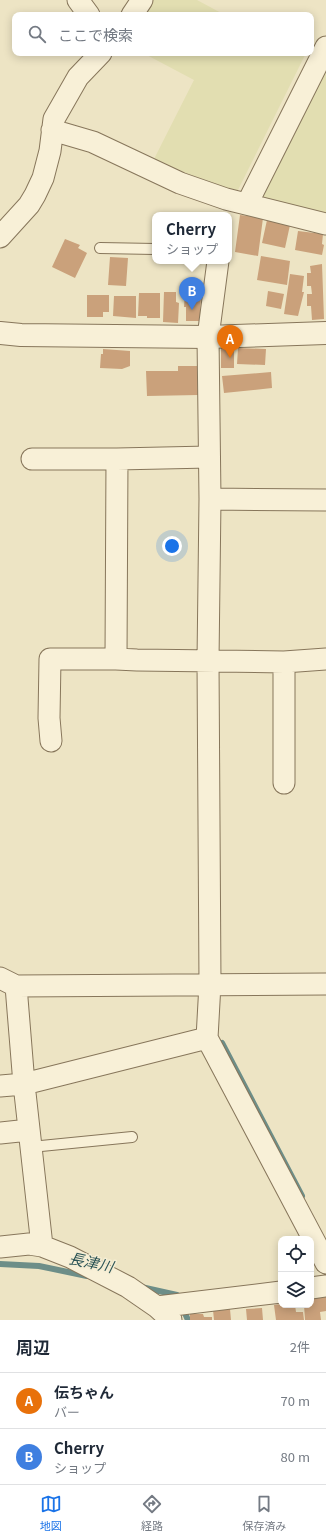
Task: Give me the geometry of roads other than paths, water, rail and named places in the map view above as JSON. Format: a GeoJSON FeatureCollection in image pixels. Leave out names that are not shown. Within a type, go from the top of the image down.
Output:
{"type":"FeatureCollection","features":[{"type":"Feature","properties":{"kind":"street"},"geometry":{"type":"LineString","coordinates":[[78,0],[87,12]]}},
{"type":"Feature","properties":{"kind":"street"},"geometry":{"type":"LineString","coordinates":[[134,12],[142,0]]}},
{"type":"Feature","properties":{"kind":"street"},"geometry":{"type":"LineString","coordinates":[[247,204],[326,48]]}},
{"type":"Feature","properties":{"kind":"street"},"geometry":{"type":"LineString","coordinates":[[0,237],[29,205],[35,195],[43,178],[48,158],[54,119],[78,76],[98,56]]}},
{"type":"Feature","properties":{"kind":"street"},"geometry":{"type":"LineString","coordinates":[[52,130],[93,142],[180,183],[225,207],[247,204],[326,224]]}},
{"type":"Feature","properties":{"kind":"street"},"geometry":{"type":"LineString","coordinates":[[218,264],[208,337],[210,499],[208,661],[210,984],[208,1038],[326,1263]]}},
{"type":"Feature","properties":{"kind":"street"},"geometry":{"type":"LineString","coordinates":[[0,333],[21,335],[208,337],[326,333]]}},
{"type":"Feature","properties":{"kind":"street"},"geometry":{"type":"LineString","coordinates":[[32,459],[209,457]]}},
{"type":"Feature","properties":{"kind":"street"},"geometry":{"type":"LineString","coordinates":[[116,659],[117,459]]}},
{"type":"Feature","properties":{"kind":"street"},"geometry":{"type":"LineString","coordinates":[[210,499],[326,500]]}},
{"type":"Feature","properties":{"kind":"street"},"geometry":{"type":"LineString","coordinates":[[50,741],[50,659],[284,662],[326,659]]}},
{"type":"Feature","properties":{"kind":"street"},"geometry":{"type":"LineString","coordinates":[[284,662],[284,783]]}},
{"type":"Feature","properties":{"kind":"street"},"geometry":{"type":"LineString","coordinates":[[42,1246],[24,1084],[8,982],[326,984]]}},
{"type":"Feature","properties":{"kind":"street"},"geometry":{"type":"LineString","coordinates":[[0,1086],[24,1084],[208,1038]]}},
{"type":"Feature","properties":{"kind":"street"},"geometry":{"type":"LineString","coordinates":[[0,1133],[30,1138]]}},
{"type":"Feature","properties":{"kind":"street"},"geometry":{"type":"LineString","coordinates":[[0,1247],[29,1244],[42,1246],[70,1257],[128,1287],[164,1313],[278,1293]]}},
{"type":"Feature","properties":{"kind":"street"},"geometry":{"type":"LineString","coordinates":[[314,1288],[326,1286]]}},
{"type":"Feature","properties":{"kind":"lane"},"geometry":{"type":"LineString","coordinates":[[100,248],[152,250]]}},
{"type":"Feature","properties":{"kind":"lane"},"geometry":{"type":"LineString","coordinates":[[30,1138],[132,1137]]}},
{"type":"Feature","properties":{"kind":"waterway"},"geometry":{"type":"LineString","coordinates":[[222,1043],[302,1196]]}},
{"type":"Feature","properties":{"kind":"waterway","name":"長津川"},"geometry":{"type":"LineString","coordinates":[[0,1264],[39,1266],[87,1276]]}},
{"type":"Feature","properties":{"kind":"waterway","name":"長津川"},"geometry":{"type":"LineString","coordinates":[[141,1287],[177,1295],[188,1320]]}},
{"type":"Feature","properties":{"kind":"place","name":"Cherry"},"geometry":{"type":"Point","coordinates":[192,310]}},
{"type":"Feature","properties":{"kind":"place","name":"伝ちゃん"},"geometry":{"type":"Point","coordinates":[230,358]}}]}
